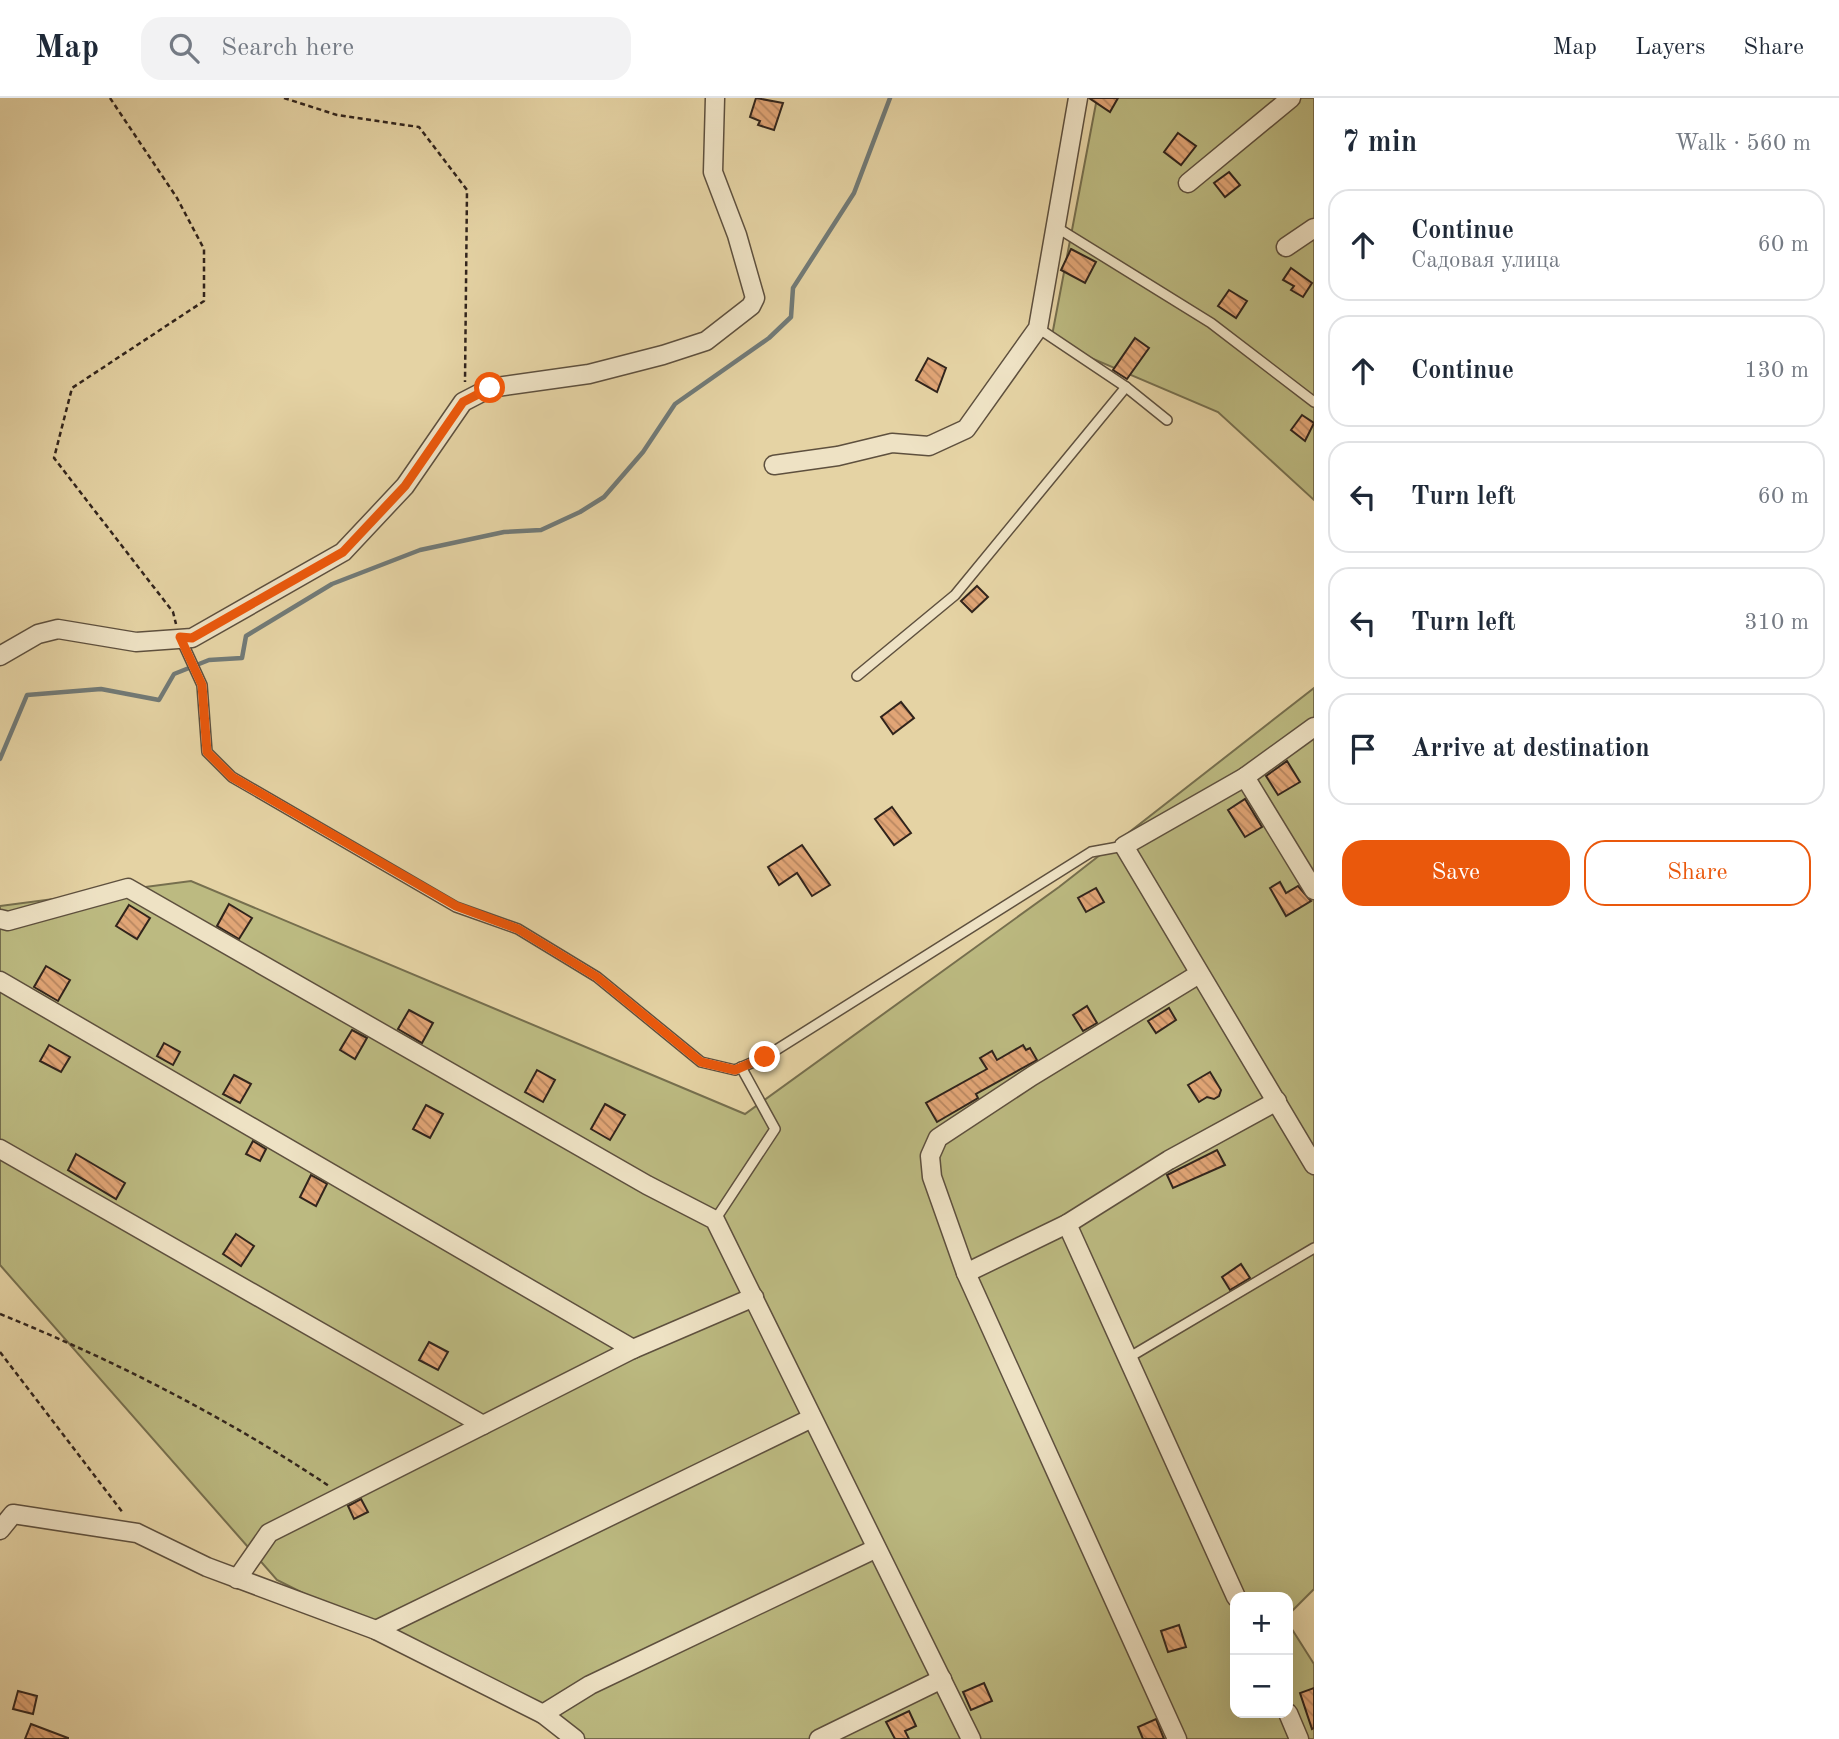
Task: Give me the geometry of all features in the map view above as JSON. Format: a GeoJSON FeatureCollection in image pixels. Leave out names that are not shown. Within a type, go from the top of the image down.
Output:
{"type":"FeatureCollection","features":[{"type":"Feature","properties":{"kind":"street"},"geometry":{"type":"LineString","coordinates":[[0,656],[37,634],[58,629],[136,642],[192,638],[343,552],[405,486],[463,402],[490,388],[589,374],[706,341],[755,303],[737,234],[713,172],[715,98]]}},
{"type":"Feature","properties":{"kind":"street"},"geometry":{"type":"LineString","coordinates":[[774,465],[892,443],[929,446],[966,429],[1038,328],[1078,98]]}},
{"type":"Feature","properties":{"kind":"street"},"geometry":{"type":"LineString","coordinates":[[1188,183],[1291,98]]}},
{"type":"Feature","properties":{"kind":"street"},"geometry":{"type":"LineString","coordinates":[[1286,247],[1314,228]]}},
{"type":"Feature","properties":{"kind":"street"},"geometry":{"type":"LineString","coordinates":[[1314,727],[1245,777],[1124,846],[1314,1165]]}},
{"type":"Feature","properties":{"kind":"street"},"geometry":{"type":"LineString","coordinates":[[1245,777],[1314,890]]}},
{"type":"Feature","properties":{"kind":"street"},"geometry":{"type":"LineString","coordinates":[[0,919],[8,921],[128,888],[647,1185],[715,1220],[971,1739]]}},
{"type":"Feature","properties":{"kind":"street"},"geometry":{"type":"LineString","coordinates":[[1177,1739],[966,1273],[932,1177],[930,1156],[938,1138],[1032,1076],[1199,974]]}},
{"type":"Feature","properties":{"kind":"street"},"geometry":{"type":"LineString","coordinates":[[0,981],[634,1349]]}},
{"type":"Feature","properties":{"kind":"street"},"geometry":{"type":"LineString","coordinates":[[966,1273],[1067,1224],[1169,1160],[1277,1101]]}},
{"type":"Feature","properties":{"kind":"street"},"geometry":{"type":"LineString","coordinates":[[0,1149],[483,1425]]}},
{"type":"Feature","properties":{"kind":"street"},"geometry":{"type":"LineString","coordinates":[[1067,1224],[1234,1592]]}},
{"type":"Feature","properties":{"kind":"street"},"geometry":{"type":"LineString","coordinates":[[237,1579],[269,1533],[634,1349],[754,1297]]}},
{"type":"Feature","properties":{"kind":"street"},"geometry":{"type":"LineString","coordinates":[[376,1630],[812,1418]]}},
{"type":"Feature","properties":{"kind":"street"},"geometry":{"type":"LineString","coordinates":[[0,1530],[13,1514],[137,1533],[237,1579],[376,1630],[543,1714],[575,1739]]}},
{"type":"Feature","properties":{"kind":"street"},"geometry":{"type":"LineString","coordinates":[[543,1714],[590,1685],[875,1549]]}},
{"type":"Feature","properties":{"kind":"street"},"geometry":{"type":"LineString","coordinates":[[819,1739],[942,1679]]}},
{"type":"Feature","properties":{"kind":"street"},"geometry":{"type":"LineString","coordinates":[[1290,1718],[1300,1739]]}},
{"type":"Feature","properties":{"kind":"lane"},"geometry":{"type":"LineString","coordinates":[[1056,227],[1211,323],[1314,402]]}},
{"type":"Feature","properties":{"kind":"lane"},"geometry":{"type":"LineString","coordinates":[[1038,328],[1126,387],[1167,420]]}},
{"type":"Feature","properties":{"kind":"lane"},"geometry":{"type":"LineString","coordinates":[[857,676],[955,595],[1126,387]]}},
{"type":"Feature","properties":{"kind":"lane"},"geometry":{"type":"LineString","coordinates":[[180,637],[202,685],[207,752],[232,777],[456,906],[518,929],[597,977],[701,1062],[735,1070],[765,1057],[1091,852],[1124,846]]}},
{"type":"Feature","properties":{"kind":"lane"},"geometry":{"type":"LineString","coordinates":[[715,1220],[775,1129],[741,1068]]}},
{"type":"Feature","properties":{"kind":"lane"},"geometry":{"type":"LineString","coordinates":[[1128,1358],[1314,1248]]}},
{"type":"Feature","properties":{"kind":"path"},"geometry":{"type":"LineString","coordinates":[[110,98],[177,198],[204,249],[204,301],[72,388],[54,458],[173,612],[180,637]]}},
{"type":"Feature","properties":{"kind":"path"},"geometry":{"type":"LineString","coordinates":[[284,98],[337,115],[419,127],[467,190],[463,402]]}},
{"type":"Feature","properties":{"kind":"path"},"geometry":{"type":"LineString","coordinates":[[0,1314],[39,1330],[260,1440],[344,1495]]}},
{"type":"Feature","properties":{"kind":"path"},"geometry":{"type":"LineString","coordinates":[[0,1352],[137,1533]]}},
{"type":"Feature","properties":{"kind":"shaded area"},"geometry":{"type":"Polygon","coordinates":[[[1097,98],[1314,98],[1314,500],[1218,412],[1051,341],[1097,98]]]}},
{"type":"Feature","properties":{"kind":"shaded area"},"geometry":{"type":"Polygon","coordinates":[[[1314,688],[1314,1589],[1293,1610],[1293,1592],[1230,1592],[1230,1718],[1293,1718],[1293,1631],[1314,1664],[1314,1739],[582,1739],[543,1714],[277,1580],[0,1265],[0,906],[191,881],[745,1114],[1059,887],[1314,688]]]}},
{"type":"Feature","properties":{"kind":"building"},"geometry":{"type":"Polygon","coordinates":[[[756,98],[783,103],[774,130],[758,125],[760,121],[750,117],[756,98]]]}},
{"type":"Feature","properties":{"kind":"building"},"geometry":{"type":"Polygon","coordinates":[[[1089,98],[1118,98],[1110,112],[1089,98]]]}},
{"type":"Feature","properties":{"kind":"building"},"geometry":{"type":"Polygon","coordinates":[[[1178,133],[1196,146],[1181,165],[1164,152],[1178,133]]]}},
{"type":"Feature","properties":{"kind":"building"},"geometry":{"type":"Polygon","coordinates":[[[1229,172],[1240,185],[1225,197],[1214,183],[1229,172]]]}},
{"type":"Feature","properties":{"kind":"building"},"geometry":{"type":"Polygon","coordinates":[[[1071,249],[1096,262],[1085,283],[1061,270],[1071,249]]]}},
{"type":"Feature","properties":{"kind":"building"},"geometry":{"type":"Polygon","coordinates":[[[1291,268],[1312,283],[1303,297],[1291,290],[1294,286],[1283,280],[1291,268]]]}},
{"type":"Feature","properties":{"kind":"building"},"geometry":{"type":"Polygon","coordinates":[[[1229,290],[1247,301],[1236,318],[1218,306],[1229,290]]]}},
{"type":"Feature","properties":{"kind":"building"},"geometry":{"type":"Polygon","coordinates":[[[1135,338],[1149,348],[1127,379],[1113,370],[1135,338]]]}},
{"type":"Feature","properties":{"kind":"building"},"geometry":{"type":"Polygon","coordinates":[[[928,358],[946,368],[937,392],[916,380],[928,358]]]}},
{"type":"Feature","properties":{"kind":"building"},"geometry":{"type":"Polygon","coordinates":[[[1302,415],[1314,423],[1305,441],[1291,430],[1302,415]]]}},
{"type":"Feature","properties":{"kind":"building"},"geometry":{"type":"Polygon","coordinates":[[[977,586],[988,597],[972,612],[961,601],[977,586]]]}},
{"type":"Feature","properties":{"kind":"building"},"geometry":{"type":"Polygon","coordinates":[[[901,702],[914,718],[893,734],[881,717],[901,702]]]}},
{"type":"Feature","properties":{"kind":"building"},"geometry":{"type":"Polygon","coordinates":[[[1287,761],[1300,782],[1278,795],[1266,776],[1287,761]]]}},
{"type":"Feature","properties":{"kind":"building"},"geometry":{"type":"Polygon","coordinates":[[[1245,799],[1262,827],[1245,837],[1228,810],[1245,799]]]}},
{"type":"Feature","properties":{"kind":"building"},"geometry":{"type":"Polygon","coordinates":[[[892,807],[911,833],[894,845],[875,819],[892,807]]]}},
{"type":"Feature","properties":{"kind":"building"},"geometry":{"type":"Polygon","coordinates":[[[802,845],[830,885],[812,896],[797,873],[779,885],[768,867],[802,845]]]}},
{"type":"Feature","properties":{"kind":"building"},"geometry":{"type":"Polygon","coordinates":[[[1280,882],[1286,893],[1298,886],[1311,901],[1286,916],[1270,888],[1280,882]]]}},
{"type":"Feature","properties":{"kind":"building"},"geometry":{"type":"Polygon","coordinates":[[[1096,888],[1104,902],[1086,912],[1078,898],[1096,888]]]}},
{"type":"Feature","properties":{"kind":"building"},"geometry":{"type":"Polygon","coordinates":[[[229,904],[252,918],[239,939],[217,926],[229,904]]]}},
{"type":"Feature","properties":{"kind":"building"},"geometry":{"type":"Polygon","coordinates":[[[129,905],[150,918],[137,939],[116,926],[129,905]]]}},
{"type":"Feature","properties":{"kind":"building"},"geometry":{"type":"Polygon","coordinates":[[[46,966],[70,980],[58,1001],[34,987],[46,966]]]}},
{"type":"Feature","properties":{"kind":"building"},"geometry":{"type":"Polygon","coordinates":[[[1087,1006],[1097,1023],[1083,1031],[1073,1015],[1087,1006]]]}},
{"type":"Feature","properties":{"kind":"building"},"geometry":{"type":"Polygon","coordinates":[[[1169,1008],[1176,1020],[1156,1033],[1148,1021],[1169,1008]]]}},
{"type":"Feature","properties":{"kind":"building"},"geometry":{"type":"Polygon","coordinates":[[[409,1010],[433,1023],[422,1043],[398,1029],[409,1010]]]}},
{"type":"Feature","properties":{"kind":"building"},"geometry":{"type":"Polygon","coordinates":[[[352,1030],[367,1038],[355,1059],[340,1050],[352,1030]]]}},
{"type":"Feature","properties":{"kind":"building"},"geometry":{"type":"Polygon","coordinates":[[[164,1043],[180,1052],[173,1065],[157,1056],[164,1043]]]}},
{"type":"Feature","properties":{"kind":"building"},"geometry":{"type":"Polygon","coordinates":[[[49,1045],[70,1057],[61,1072],[40,1061],[49,1045]]]}},
{"type":"Feature","properties":{"kind":"building"},"geometry":{"type":"Polygon","coordinates":[[[1023,1045],[1026,1050],[1030,1048],[1037,1060],[976,1094],[978,1098],[937,1122],[926,1103],[987,1069],[980,1058],[992,1051],[997,1060],[1023,1045]]]}},
{"type":"Feature","properties":{"kind":"building"},"geometry":{"type":"Polygon","coordinates":[[[537,1070],[555,1080],[543,1102],[525,1092],[537,1070]]]}},
{"type":"Feature","properties":{"kind":"building"},"geometry":{"type":"Polygon","coordinates":[[[1210,1072],[1221,1090],[1219,1096],[1214,1099],[1207,1097],[1199,1102],[1188,1085],[1210,1072]]]}},
{"type":"Feature","properties":{"kind":"building"},"geometry":{"type":"Polygon","coordinates":[[[234,1075],[251,1084],[240,1103],[223,1094],[234,1075]]]}},
{"type":"Feature","properties":{"kind":"building"},"geometry":{"type":"Polygon","coordinates":[[[605,1104],[625,1115],[610,1140],[591,1129],[605,1104]]]}},
{"type":"Feature","properties":{"kind":"building"},"geometry":{"type":"Polygon","coordinates":[[[426,1105],[443,1114],[430,1138],[413,1129],[426,1105]]]}},
{"type":"Feature","properties":{"kind":"building"},"geometry":{"type":"Polygon","coordinates":[[[253,1141],[266,1149],[260,1161],[246,1154],[253,1141]]]}},
{"type":"Feature","properties":{"kind":"building"},"geometry":{"type":"Polygon","coordinates":[[[1217,1150],[1225,1165],[1173,1188],[1167,1175],[1217,1150]]]}},
{"type":"Feature","properties":{"kind":"building"},"geometry":{"type":"Polygon","coordinates":[[[76,1154],[125,1183],[116,1199],[68,1170],[76,1154]]]}},
{"type":"Feature","properties":{"kind":"building"},"geometry":{"type":"Polygon","coordinates":[[[311,1175],[327,1184],[316,1206],[300,1197],[311,1175]]]}},
{"type":"Feature","properties":{"kind":"building"},"geometry":{"type":"Polygon","coordinates":[[[236,1234],[254,1246],[241,1266],[223,1254],[236,1234]]]}},
{"type":"Feature","properties":{"kind":"building"},"geometry":{"type":"Polygon","coordinates":[[[1241,1264],[1250,1278],[1230,1290],[1222,1277],[1241,1264]]]}},
{"type":"Feature","properties":{"kind":"building"},"geometry":{"type":"Polygon","coordinates":[[[429,1342],[448,1352],[438,1370],[419,1360],[429,1342]]]}},
{"type":"Feature","properties":{"kind":"building"},"geometry":{"type":"Polygon","coordinates":[[[361,1499],[368,1512],[354,1519],[348,1506],[361,1499]]]}},
{"type":"Feature","properties":{"kind":"building"},"geometry":{"type":"Polygon","coordinates":[[[1179,1625],[1186,1647],[1168,1652],[1161,1631],[1179,1625]]]}},
{"type":"Feature","properties":{"kind":"building"},"geometry":{"type":"Polygon","coordinates":[[[984,1683],[992,1701],[971,1710],[963,1692],[984,1683]]]}},
{"type":"Feature","properties":{"kind":"building"},"geometry":{"type":"Polygon","coordinates":[[[1314,1688],[1314,1728],[1312,1729],[1300,1693],[1314,1688]]]}},
{"type":"Feature","properties":{"kind":"building"},"geometry":{"type":"Polygon","coordinates":[[[18,1691],[37,1696],[33,1714],[13,1709],[18,1691]]]}},
{"type":"Feature","properties":{"kind":"building"},"geometry":{"type":"Polygon","coordinates":[[[909,1711],[916,1726],[905,1731],[909,1739],[895,1739],[886,1722],[909,1711]]]}},
{"type":"Feature","properties":{"kind":"building"},"geometry":{"type":"Polygon","coordinates":[[[1156,1719],[1164,1739],[1143,1739],[1138,1727],[1156,1719]]]}},
{"type":"Feature","properties":{"kind":"building"},"geometry":{"type":"Polygon","coordinates":[[[31,1724],[68,1738],[68,1739],[25,1739],[31,1724]]]}},
{"type":"Feature","properties":{"kind":"waterway"},"geometry":{"type":"LineString","coordinates":[[0,759],[27,695],[101,689],[159,700],[174,674],[209,660],[242,658],[246,636],[332,584],[420,550],[504,532],[541,530],[580,512],[604,497],[643,452],[675,404],[769,338],[791,317],[793,288],[854,193],[890,98]]}},
{"type":"Feature","properties":{"kind":"route"},"geometry":{"type":"LineString","coordinates":[[490,388],[463,402],[405,486],[343,552],[192,638],[180,637],[202,685],[207,752],[232,777],[456,906],[518,929],[597,977],[701,1062],[735,1070],[765,1057]]}}]}
